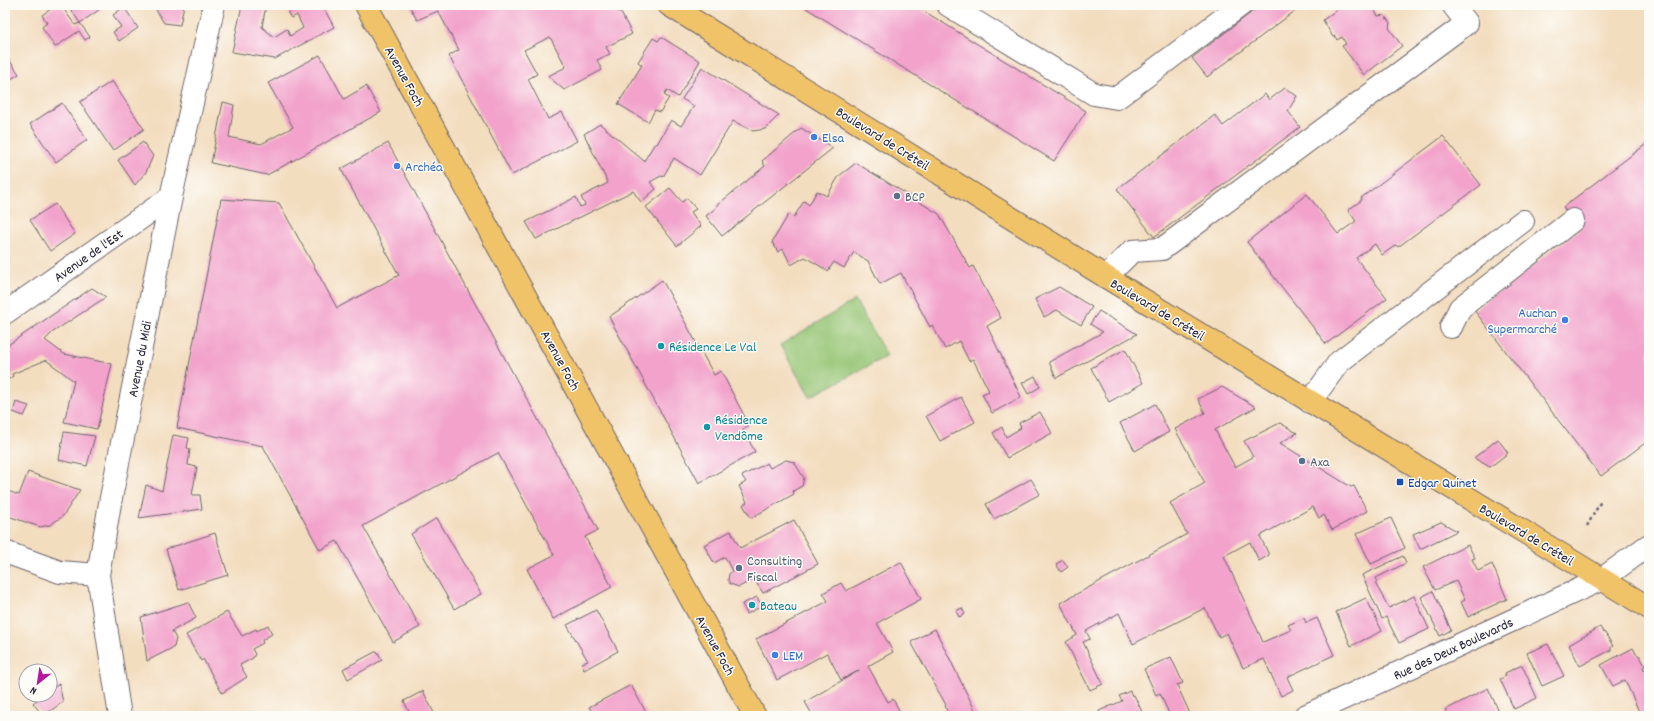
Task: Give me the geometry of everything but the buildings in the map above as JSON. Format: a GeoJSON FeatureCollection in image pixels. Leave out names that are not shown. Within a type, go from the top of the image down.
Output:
{"type":"FeatureCollection","features":[{"type":"Feature","properties":{"kind":"main road","name":"Avenue Foch"},"geometry":{"type":"LineString","coordinates":[[366,5],[755,716]]}},
{"type":"Feature","properties":{"kind":"main road","name":"Boulevard de Créteil"},"geometry":{"type":"LineString","coordinates":[[669,5],[1106,277],[1649,608]]}},
{"type":"Feature","properties":{"kind":"street","name":"Avenue du Midi"},"geometry":{"type":"LineString","coordinates":[[120,716],[98,575],[112,495],[171,197],[214,5]]}},
{"type":"Feature","properties":{"kind":"street"},"geometry":{"type":"LineString","coordinates":[[948,5],[1094,94],[1117,98],[1242,5]]}},
{"type":"Feature","properties":{"kind":"street"},"geometry":{"type":"LineString","coordinates":[[1106,277],[1132,251],[1162,250],[1467,23],[1453,5]]}},
{"type":"Feature","properties":{"kind":"street","name":"Avenue de l'Est"},"geometry":{"type":"LineString","coordinates":[[5,312],[171,197]]}},
{"type":"Feature","properties":{"kind":"street"},"geometry":{"type":"LineString","coordinates":[[1451,327],[1460,308],[1573,220]]}},
{"type":"Feature","properties":{"kind":"street"},"geometry":{"type":"LineString","coordinates":[[1310,402],[1339,362],[1523,221]]}},
{"type":"Feature","properties":{"kind":"street","name":"Rue des Deux Boulevards"},"geometry":{"type":"LineString","coordinates":[[1305,716],[1602,579],[1649,545]]}},
{"type":"Feature","properties":{"kind":"street"},"geometry":{"type":"LineString","coordinates":[[5,552],[60,572],[98,575]]}},
{"type":"Feature","properties":{"kind":"path"},"geometry":{"type":"LineString","coordinates":[[1586,526],[1601,501]]}},
{"type":"Feature","properties":{"kind":"green space"},"geometry":{"type":"Polygon","coordinates":[[[855,300],[887,356],[810,397],[780,345],[855,300]]]}},
{"type":"Feature","properties":{"kind":"place","name":"Elsa"},"geometry":{"type":"Point","coordinates":[814,137]}},
{"type":"Feature","properties":{"kind":"place","name":"Archéa"},"geometry":{"type":"Point","coordinates":[397,166]}},
{"type":"Feature","properties":{"kind":"place","name":"BCP"},"geometry":{"type":"Point","coordinates":[897,196]}},
{"type":"Feature","properties":{"kind":"place","name":"Auchan Supermarché"},"geometry":{"type":"Point","coordinates":[1565,320]}},
{"type":"Feature","properties":{"kind":"place","name":"Résidence Le Val"},"geometry":{"type":"Point","coordinates":[661,346]}},
{"type":"Feature","properties":{"kind":"place","name":"Résidence Vendôme"},"geometry":{"type":"Point","coordinates":[707,427]}},
{"type":"Feature","properties":{"kind":"place","name":"Axa"},"geometry":{"type":"Point","coordinates":[1302,461]}},
{"type":"Feature","properties":{"kind":"place","name":"Edgar Quinet"},"geometry":{"type":"Point","coordinates":[1400,482]}},
{"type":"Feature","properties":{"kind":"place","name":"Consulting Fiscal"},"geometry":{"type":"Point","coordinates":[739,568]}},
{"type":"Feature","properties":{"kind":"place","name":"Bateau"},"geometry":{"type":"Point","coordinates":[752,605]}},
{"type":"Feature","properties":{"kind":"place","name":"LEM"},"geometry":{"type":"Point","coordinates":[775,655]}}]}
